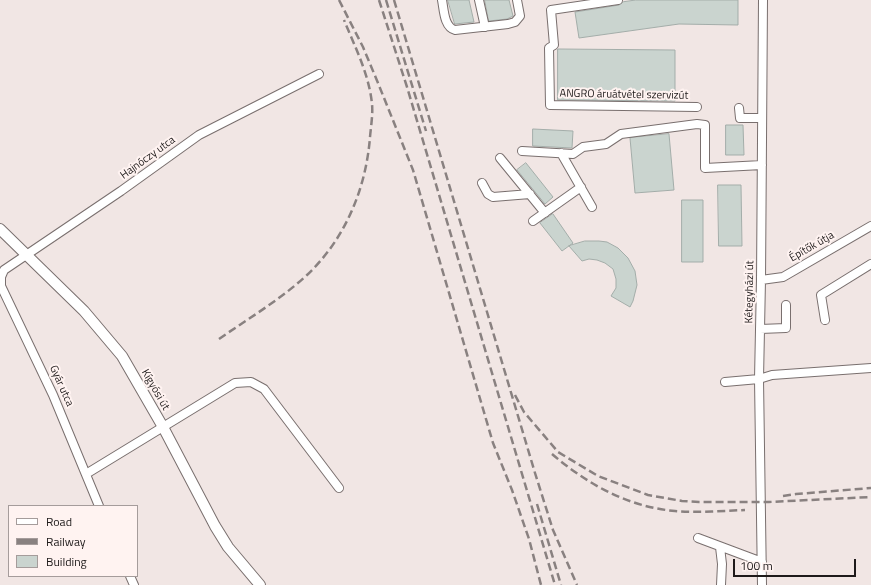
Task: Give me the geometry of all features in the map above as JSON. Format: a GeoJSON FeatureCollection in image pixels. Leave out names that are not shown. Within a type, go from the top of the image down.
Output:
{"type":"FeatureCollection","features":[{"type":"Feature","properties":{"kind":"main road","name":"Kígyósi út"},"geometry":{"type":"LineString","coordinates":[[0,229],[84,311],[105,334],[122,356],[163,427],[211,520],[228,547],[260,585]]}},
{"type":"Feature","properties":{"kind":"street"},"geometry":{"type":"LineString","coordinates":[[442,0],[448,24],[451,29],[455,30],[515,22],[520,16],[518,0]]}},
{"type":"Feature","properties":{"kind":"street"},"geometry":{"type":"LineString","coordinates":[[479,0],[486,27]]}},
{"type":"Feature","properties":{"kind":"street","name":"ANGRO áruátvétel szervizút"},"geometry":{"type":"LineString","coordinates":[[618,0],[551,10],[554,45],[549,48],[550,105],[697,107]]}},
{"type":"Feature","properties":{"kind":"street","name":"Kétegyházi út"},"geometry":{"type":"LineString","coordinates":[[762,585],[759,379],[763,0]]}},
{"type":"Feature","properties":{"kind":"street","name":"Hajnóczy utca"},"geometry":{"type":"LineString","coordinates":[[1,277],[4,270],[121,191],[199,134],[319,74]]}},
{"type":"Feature","properties":{"kind":"street"},"geometry":{"type":"LineString","coordinates":[[739,108],[740,118],[762,118]]}},
{"type":"Feature","properties":{"kind":"street"},"geometry":{"type":"LineString","coordinates":[[522,152],[573,154],[583,147],[606,144],[621,134],[697,124],[704,126],[705,168],[762,165]]}},
{"type":"Feature","properties":{"kind":"street"},"geometry":{"type":"LineString","coordinates":[[561,153],[592,207]]}},
{"type":"Feature","properties":{"kind":"street"},"geometry":{"type":"LineString","coordinates":[[500,158],[544,213]]}},
{"type":"Feature","properties":{"kind":"street"},"geometry":{"type":"LineString","coordinates":[[482,182],[488,194],[493,197],[530,194]]}},
{"type":"Feature","properties":{"kind":"street"},"geometry":{"type":"LineString","coordinates":[[533,221],[581,187]]}},
{"type":"Feature","properties":{"kind":"street","name":"Építők útja"},"geometry":{"type":"LineString","coordinates":[[761,280],[783,277],[871,226]]}},
{"type":"Feature","properties":{"kind":"street"},"geometry":{"type":"LineString","coordinates":[[825,320],[821,295],[871,264]]}},
{"type":"Feature","properties":{"kind":"street","name":"Gyár utca"},"geometry":{"type":"LineString","coordinates":[[1,277],[1,286],[53,394],[100,505]]}},
{"type":"Feature","properties":{"kind":"street"},"geometry":{"type":"LineString","coordinates":[[760,329],[786,328],[786,305]]}},
{"type":"Feature","properties":{"kind":"street"},"geometry":{"type":"LineString","coordinates":[[725,382],[759,379],[772,375],[871,368]]}},
{"type":"Feature","properties":{"kind":"street"},"geometry":{"type":"LineString","coordinates":[[86,474],[235,383],[251,382],[264,389],[339,488]]}},
{"type":"Feature","properties":{"kind":"street"},"geometry":{"type":"LineString","coordinates":[[698,538],[762,562]]}},
{"type":"Feature","properties":{"kind":"street"},"geometry":{"type":"LineString","coordinates":[[720,547],[722,564],[721,585]]}},
{"type":"Feature","properties":{"kind":"building"},"geometry":{"type":"Polygon","coordinates":[[[448,0],[469,0],[474,22],[455,24],[448,0]]]}},
{"type":"Feature","properties":{"kind":"building"},"geometry":{"type":"Polygon","coordinates":[[[485,0],[509,0],[513,16],[507,19],[489,21],[485,0]]]}},
{"type":"Feature","properties":{"kind":"building"},"geometry":{"type":"Polygon","coordinates":[[[636,0],[738,0],[738,25],[679,24],[579,38],[575,12],[619,5],[623,2],[636,0]]]}},
{"type":"Feature","properties":{"kind":"building"},"geometry":{"type":"Polygon","coordinates":[[[558,49],[675,50],[675,101],[558,100],[558,49]]]}},
{"type":"Feature","properties":{"kind":"building"},"geometry":{"type":"Polygon","coordinates":[[[726,125],[743,125],[744,155],[726,155],[726,125]]]}},
{"type":"Feature","properties":{"kind":"building"},"geometry":{"type":"Polygon","coordinates":[[[533,129],[573,131],[572,148],[533,146],[533,129]]]}},
{"type":"Feature","properties":{"kind":"building"},"geometry":{"type":"Polygon","coordinates":[[[669,134],[674,190],[635,193],[630,138],[669,134]]]}},
{"type":"Feature","properties":{"kind":"building"},"geometry":{"type":"Polygon","coordinates":[[[526,163],[553,197],[545,204],[517,170],[526,163]]]}},
{"type":"Feature","properties":{"kind":"building"},"geometry":{"type":"Polygon","coordinates":[[[718,185],[741,185],[742,246],[719,246],[718,185]]]}},
{"type":"Feature","properties":{"kind":"building"},"geometry":{"type":"Polygon","coordinates":[[[682,200],[703,200],[703,262],[682,262],[682,200]]]}},
{"type":"Feature","properties":{"kind":"building"},"geometry":{"type":"Polygon","coordinates":[[[553,214],[573,243],[562,251],[540,223],[553,214]]]}},
{"type":"Feature","properties":{"kind":"building"},"geometry":{"type":"Polygon","coordinates":[[[585,241],[607,242],[618,248],[628,258],[635,271],[637,285],[630,307],[611,296],[616,288],[616,279],[613,269],[605,263],[597,260],[589,259],[582,261],[569,246],[585,241]]]}},
{"type":"Feature","properties":{"kind":"railway"},"geometry":{"type":"LineString","coordinates":[[339,0],[363,47],[413,170],[493,443],[512,490],[529,539],[541,585]]}},
{"type":"Feature","properties":{"kind":"railway"},"geometry":{"type":"LineString","coordinates":[[379,0],[407,87],[555,585]]}},
{"type":"Feature","properties":{"kind":"railway"},"geometry":{"type":"LineString","coordinates":[[386,0],[426,131]]}},
{"type":"Feature","properties":{"kind":"railway"},"geometry":{"type":"LineString","coordinates":[[394,0],[535,473],[553,530],[577,585]]}},
{"type":"Feature","properties":{"kind":"railway"},"geometry":{"type":"LineString","coordinates":[[219,339],[275,301],[307,275],[332,246],[343,229],[351,212],[364,175],[368,156],[372,120],[372,104],[365,71],[344,20]]}},
{"type":"Feature","properties":{"kind":"railway"},"geometry":{"type":"LineString","coordinates":[[515,395],[524,412],[558,452],[598,476],[648,495],[682,501],[699,502],[769,502],[871,497]]}},
{"type":"Feature","properties":{"kind":"railway"},"geometry":{"type":"LineString","coordinates":[[552,454],[565,465],[594,484],[641,505],[658,509],[684,512],[745,510]]}},
{"type":"Feature","properties":{"kind":"railway"},"geometry":{"type":"LineString","coordinates":[[783,496],[871,488]]}},
{"type":"Feature","properties":{"kind":"railway"},"geometry":{"type":"LineString","coordinates":[[537,504],[561,585]]}}]}
